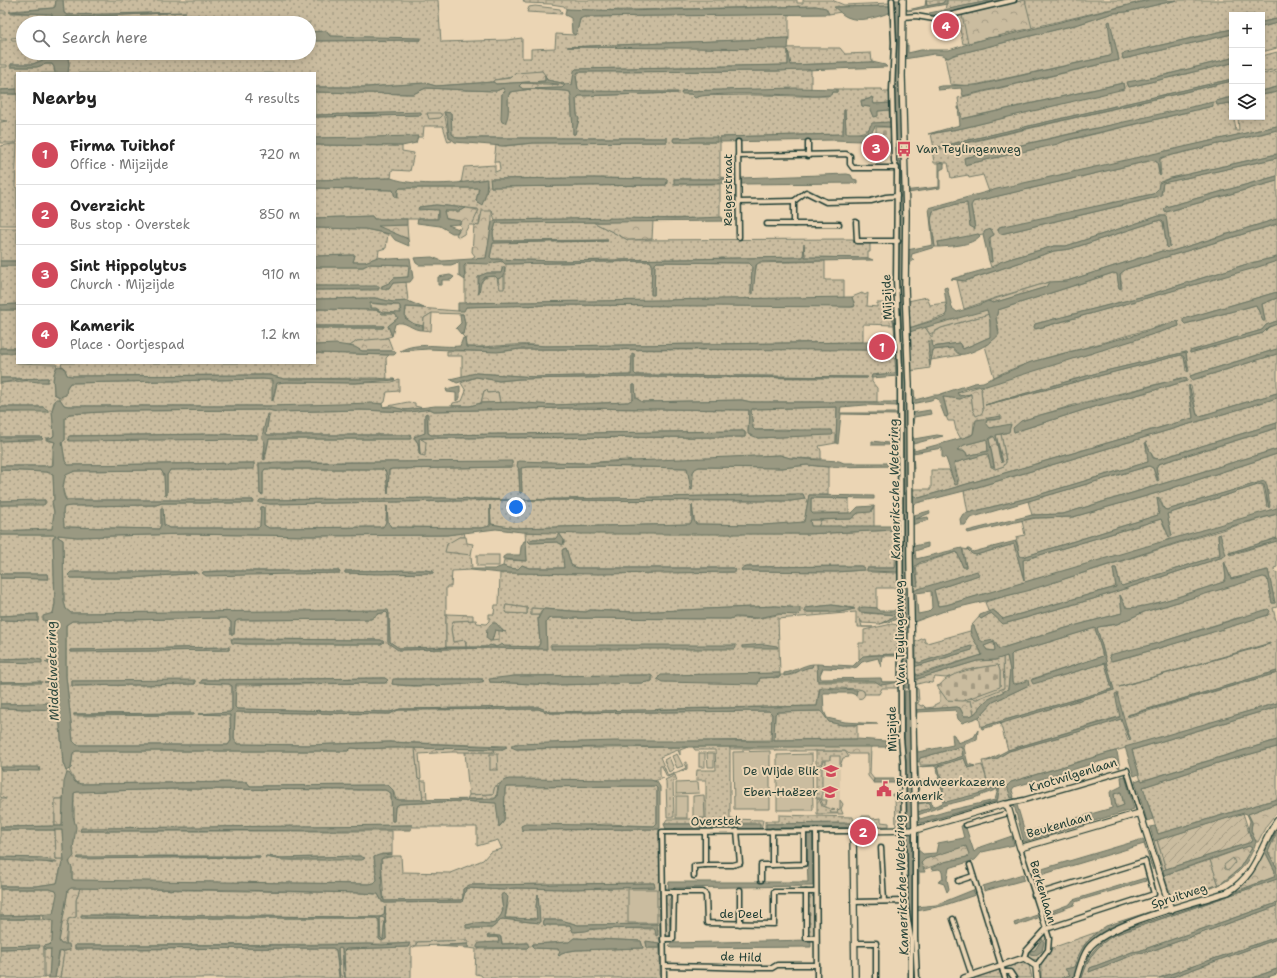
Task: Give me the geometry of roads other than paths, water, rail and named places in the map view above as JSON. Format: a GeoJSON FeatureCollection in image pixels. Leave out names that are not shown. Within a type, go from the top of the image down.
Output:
{"type":"FeatureCollection","features":[{"type":"Feature","properties":{"kind":"street","name":"Mijzijde"},"geometry":{"type":"LineString","coordinates":[[892,0],[894,42],[892,91],[895,152],[894,162],[897,168],[898,240],[896,280],[900,368],[901,738],[905,830],[905,901],[911,938],[911,978]]}},
{"type":"Feature","properties":{"kind":"street","name":"Van Teylingenweg"},"geometry":{"type":"LineString","coordinates":[[903,0],[904,152],[906,192],[905,288],[909,384],[910,563],[917,978]]}},
{"type":"Feature","properties":{"kind":"street"},"geometry":{"type":"LineString","coordinates":[[903,17],[916,16],[934,19],[1014,0]]}},
{"type":"Feature","properties":{"kind":"street","name":"Reigerstraat"},"geometry":{"type":"LineString","coordinates":[[738,142],[738,237]]}},
{"type":"Feature","properties":{"kind":"street"},"geometry":{"type":"LineString","coordinates":[[808,142],[808,156]]}},
{"type":"Feature","properties":{"kind":"street"},"geometry":{"type":"LineString","coordinates":[[895,152],[904,152]]}},
{"type":"Feature","properties":{"kind":"street"},"geometry":{"type":"LineString","coordinates":[[738,156],[808,156],[846,154],[850,156],[850,166],[853,168],[897,168]]}},
{"type":"Feature","properties":{"kind":"street"},"geometry":{"type":"LineString","coordinates":[[738,202],[794,201],[806,192],[826,202],[871,201],[897,196]]}},
{"type":"Feature","properties":{"kind":"street"},"geometry":{"type":"LineString","coordinates":[[794,201],[794,224]]}},
{"type":"Feature","properties":{"kind":"street"},"geometry":{"type":"LineString","coordinates":[[856,222],[857,241],[898,240]]}},
{"type":"Feature","properties":{"kind":"street"},"geometry":{"type":"LineString","coordinates":[[767,224],[839,224]]}},
{"type":"Feature","properties":{"kind":"street","name":"Knotwilgenlaan"},"geometry":{"type":"LineString","coordinates":[[1004,804],[1024,800],[1127,770],[1140,813]]}},
{"type":"Feature","properties":{"kind":"street"},"geometry":{"type":"LineString","coordinates":[[914,830],[1004,804]]}},
{"type":"Feature","properties":{"kind":"street","name":"Beukenlaan"},"geometry":{"type":"LineString","coordinates":[[1004,804],[1008,807],[1020,848],[1140,813]]}},
{"type":"Feature","properties":{"kind":"street"},"geometry":{"type":"LineString","coordinates":[[979,811],[981,820]]}},
{"type":"Feature","properties":{"kind":"street"},"geometry":{"type":"LineString","coordinates":[[1140,813],[1171,910]]}},
{"type":"Feature","properties":{"kind":"street"},"geometry":{"type":"LineString","coordinates":[[966,825],[1005,814]]}},
{"type":"Feature","properties":{"kind":"street","name":"Spruitweg"},"geometry":{"type":"LineString","coordinates":[[1077,978],[1088,949],[1104,934],[1122,926],[1228,892],[1239,885],[1254,867],[1267,835],[1277,821]]}},
{"type":"Feature","properties":{"kind":"street","name":"Overstek"},"geometry":{"type":"LineString","coordinates":[[664,978],[662,832],[914,830]]}},
{"type":"Feature","properties":{"kind":"street"},"geometry":{"type":"LineString","coordinates":[[694,876],[694,866],[733,865],[740,863],[737,831]]}},
{"type":"Feature","properties":{"kind":"street"},"geometry":{"type":"LineString","coordinates":[[772,831],[772,865]]}},
{"type":"Feature","properties":{"kind":"street"},"geometry":{"type":"LineString","coordinates":[[761,880],[761,865],[804,864],[804,831]]}},
{"type":"Feature","properties":{"kind":"street"},"geometry":{"type":"LineString","coordinates":[[816,831],[817,978]]}},
{"type":"Feature","properties":{"kind":"street"},"geometry":{"type":"LineString","coordinates":[[853,831],[855,978]]}},
{"type":"Feature","properties":{"kind":"street"},"geometry":{"type":"LineString","coordinates":[[704,865],[705,832]]}},
{"type":"Feature","properties":{"kind":"street"},"geometry":{"type":"LineString","coordinates":[[881,848],[884,901]]}},
{"type":"Feature","properties":{"kind":"street","name":"Berkenlaan"},"geometry":{"type":"LineString","coordinates":[[1020,848],[1046,929],[1026,951],[1024,958]]}},
{"type":"Feature","properties":{"kind":"street"},"geometry":{"type":"LineString","coordinates":[[1034,895],[1145,861],[1154,894],[1046,929],[1049,938],[1049,947],[1036,966],[1037,978]]}},
{"type":"Feature","properties":{"kind":"street"},"geometry":{"type":"LineString","coordinates":[[970,865],[1005,978]]}},
{"type":"Feature","properties":{"kind":"street"},"geometry":{"type":"LineString","coordinates":[[1150,876],[1160,872]]}},
{"type":"Feature","properties":{"kind":"street"},"geometry":{"type":"LineString","coordinates":[[958,881],[973,876]]}},
{"type":"Feature","properties":{"kind":"street"},"geometry":{"type":"LineString","coordinates":[[740,890],[740,924]]}},
{"type":"Feature","properties":{"kind":"street","name":"de Deel"},"geometry":{"type":"LineString","coordinates":[[662,892],[705,893],[706,921],[708,924],[774,924],[774,892],[816,892]]}},
{"type":"Feature","properties":{"kind":"street"},"geometry":{"type":"LineString","coordinates":[[663,939],[673,939],[674,892]]}},
{"type":"Feature","properties":{"kind":"street"},"geometry":{"type":"LineString","coordinates":[[806,892],[806,938],[816,938]]}},
{"type":"Feature","properties":{"kind":"street"},"geometry":{"type":"LineString","coordinates":[[854,902],[905,901]]}},
{"type":"Feature","properties":{"kind":"street"},"geometry":{"type":"LineString","coordinates":[[953,919],[972,976]]}},
{"type":"Feature","properties":{"kind":"street"},"geometry":{"type":"LineString","coordinates":[[855,943],[876,943],[876,978]]}},
{"type":"Feature","properties":{"kind":"street"},"geometry":{"type":"LineString","coordinates":[[964,978],[1002,969],[1024,958],[1036,966]]}},
{"type":"Feature","properties":{"kind":"street","name":"de Hild"},"geometry":{"type":"LineString","coordinates":[[664,966],[772,968],[777,965],[817,965]]}},
{"type":"Feature","properties":{"kind":"street"},"geometry":{"type":"LineString","coordinates":[[1002,969],[1010,972],[1014,978]]}},
{"type":"Feature","properties":{"kind":"place","name":"Kamerik"},"geometry":{"type":"Point","coordinates":[946,26]}},
{"type":"Feature","properties":{"kind":"place","name":"Sint Hippolytus"},"geometry":{"type":"Point","coordinates":[876,148]}},
{"type":"Feature","properties":{"kind":"place","name":"Van Teylingenweg"},"geometry":{"type":"Point","coordinates":[904,149]}},
{"type":"Feature","properties":{"kind":"place","name":"Firma Tuithof"},"geometry":{"type":"Point","coordinates":[882,347]}},
{"type":"Feature","properties":{"kind":"place","name":"De Wijde Blik"},"geometry":{"type":"Point","coordinates":[831,771]}},
{"type":"Feature","properties":{"kind":"place","name":"Brandweerkazerne Kamerik"},"geometry":{"type":"Point","coordinates":[884,789]}},
{"type":"Feature","properties":{"kind":"place","name":"Eben-Haëzer"},"geometry":{"type":"Point","coordinates":[830,792]}},
{"type":"Feature","properties":{"kind":"place","name":"Overzicht"},"geometry":{"type":"Point","coordinates":[863,832]}},
{"type":"Feature","properties":{"kind":"water label","name":"Kameriksche Wetering"},"geometry":{"type":"Point","coordinates":[894,489]}},
{"type":"Feature","properties":{"kind":"water label","name":"Middelwetering"},"geometry":{"type":"Point","coordinates":[52,671]}},
{"type":"Feature","properties":{"kind":"water label","name":"Kameriksche Wetering"},"geometry":{"type":"Point","coordinates":[901,885]}}]}
